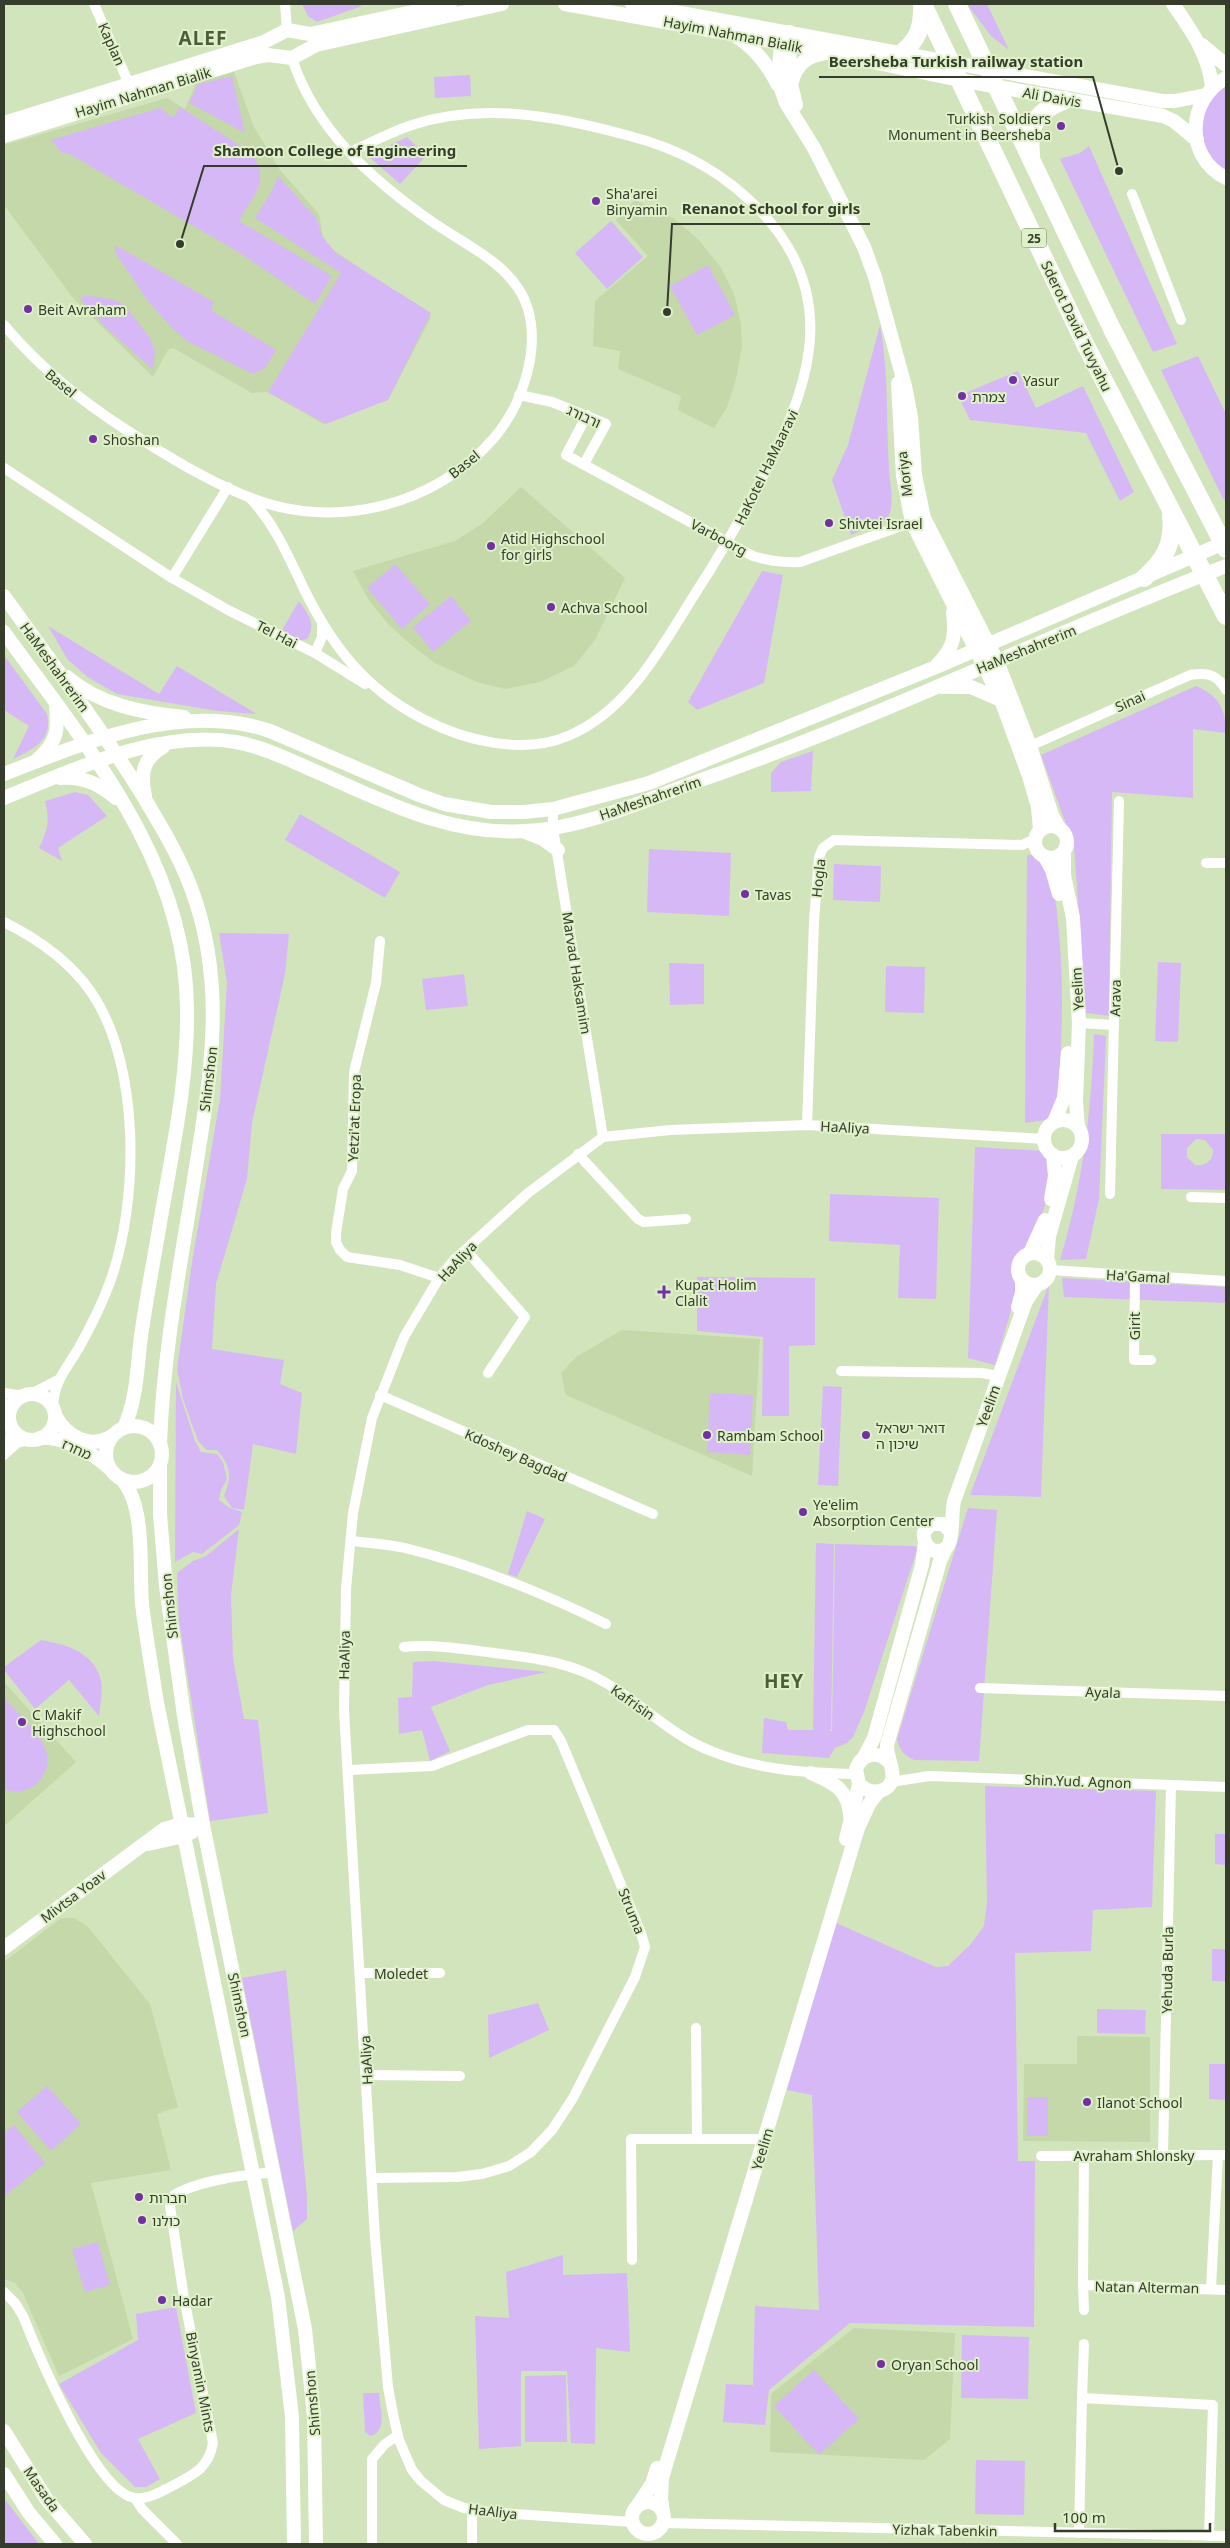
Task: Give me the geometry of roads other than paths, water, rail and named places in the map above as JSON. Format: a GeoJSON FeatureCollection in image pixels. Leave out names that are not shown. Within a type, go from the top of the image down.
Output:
{"type":"FeatureCollection","features":[{"type":"Feature","properties":{"kind":"highway"},"geometry":{"type":"LineString","coordinates":[[900,54],[912,44],[920,31],[923,22],[922,4]]}},
{"type":"Feature","properties":{"kind":"highway","name":"Sderot David Tuvyahu"},"geometry":{"type":"LineString","coordinates":[[922,4],[1084,342],[1226,616]]}},
{"type":"Feature","properties":{"kind":"highway","name":"25"},"geometry":{"type":"LineString","coordinates":[[957,4],[1121,346],[1225,545]]}},
{"type":"Feature","properties":{"kind":"highway"},"geometry":{"type":"LineString","coordinates":[[1032,158],[1031,136],[1036,119],[1042,110],[1065,100]]}},
{"type":"Feature","properties":{"kind":"highway"},"geometry":{"type":"LineString","coordinates":[[1203,504],[1226,520]]}},
{"type":"Feature","properties":{"kind":"highway"},"geometry":{"type":"LineString","coordinates":[[1144,578],[1159,565],[1169,546],[1173,528],[1170,510]]}},
{"type":"Feature","properties":{"kind":"street","name":"Kaplan"},"geometry":{"type":"LineString","coordinates":[[94,4],[129,84]]}},
{"type":"Feature","properties":{"kind":"street"},"geometry":{"type":"LineString","coordinates":[[286,4],[287,32],[275,47],[292,56],[303,41],[287,32]]}},
{"type":"Feature","properties":{"kind":"street","name":"Hayim Nahman Bialik"},"geometry":{"type":"LineString","coordinates":[[4,123],[264,42],[287,32],[310,34],[450,4]]}},
{"type":"Feature","properties":{"kind":"street","name":"Hayim Nahman Bialik"},"geometry":{"type":"LineString","coordinates":[[4,136],[256,57],[292,56],[316,44],[502,4]]}},
{"type":"Feature","properties":{"kind":"street","name":"Hayim Nahman Bialik"},"geometry":{"type":"LineString","coordinates":[[565,4],[731,33],[900,54],[989,68]]}},
{"type":"Feature","properties":{"kind":"street","name":"Hayim Nahman Bialik"},"geometry":{"type":"LineString","coordinates":[[632,4],[787,40],[830,53],[959,80]]}},
{"type":"Feature","properties":{"kind":"street"},"geometry":{"type":"LineString","coordinates":[[1172,4],[1197,39],[1226,66]]}},
{"type":"Feature","properties":{"kind":"street"},"geometry":{"type":"LineString","coordinates":[[731,33],[750,46],[764,61],[787,93]]}},
{"type":"Feature","properties":{"kind":"street"},"geometry":{"type":"LineString","coordinates":[[1197,39],[1209,66],[1209,91]]}},
{"type":"Feature","properties":{"kind":"street","name":"Moriya"},"geometry":{"type":"LineString","coordinates":[[787,40],[787,93],[864,247],[885,305],[897,355],[903,476],[918,520],[952,604],[982,647]]}},
{"type":"Feature","properties":{"kind":"street"},"geometry":{"type":"LineString","coordinates":[[787,93],[794,73],[802,63],[814,56],[830,53]]}},
{"type":"Feature","properties":{"kind":"street","name":"Basel"},"geometry":{"type":"LineString","coordinates":[[4,325],[34,360],[89,406],[168,456],[228,488],[251,499],[283,508],[311,512],[343,512],[372,509],[423,492],[468,463],[492,441],[508,420],[520,395],[531,350],[528,309],[520,291],[489,258],[410,207],[388,189],[350,152],[326,126],[310,103],[300,82],[292,56]]}},
{"type":"Feature","properties":{"kind":"street","name":"Ali Daivis"},"geometry":{"type":"LineString","coordinates":[[989,68],[1162,101],[1183,100],[1209,91]]}},
{"type":"Feature","properties":{"kind":"street"},"geometry":{"type":"LineString","coordinates":[[1226,78],[1209,91],[1196,117],[1197,140],[1209,165],[1226,178]]}},
{"type":"Feature","properties":{"kind":"street","name":"Ali Daivis"},"geometry":{"type":"LineString","coordinates":[[959,80],[1163,116],[1174,120],[1197,140]]}},
{"type":"Feature","properties":{"kind":"street","name":"HaKotel HaMaaravi"},"geometry":{"type":"LineString","coordinates":[[251,499],[268,518],[279,536],[322,624],[347,660],[380,693],[428,722],[450,732],[482,741],[511,745],[565,738],[594,723],[611,708],[657,654],[728,542],[768,466],[799,400],[807,370],[810,343],[810,313],[802,277],[776,228],[732,183],[710,168],[677,151],[603,128],[554,118],[493,112],[440,118],[412,125],[350,152]]}},
{"type":"Feature","properties":{"kind":"street"},"geometry":{"type":"LineString","coordinates":[[1132,194],[1181,320]]}},
{"type":"Feature","properties":{"kind":"street","name":"ורבורג"},"geometry":{"type":"LineString","coordinates":[[520,395],[552,402],[606,424],[584,464]]}},
{"type":"Feature","properties":{"kind":"street","name":"Varboorg"},"geometry":{"type":"LineString","coordinates":[[587,415],[566,455],[728,542],[767,560],[784,563],[800,562],[918,520]]}},
{"type":"Feature","properties":{"kind":"street","name":"Tel Hai"},"geometry":{"type":"LineString","coordinates":[[4,468],[172,578],[228,610],[315,653],[380,693]]}},
{"type":"Feature","properties":{"kind":"street"},"geometry":{"type":"LineString","coordinates":[[172,578],[228,488]]}},
{"type":"Feature","properties":{"kind":"street","name":"Moriya"},"geometry":{"type":"LineString","coordinates":[[918,520],[991,663]]}},
{"type":"Feature","properties":{"kind":"street","name":"HaMeshahrerim"},"geometry":{"type":"LineString","coordinates":[[84,744],[148,726],[215,719],[254,725],[419,796],[444,804],[491,812],[524,812],[553,809],[648,783],[936,667],[1194,556],[1225,545]]}},
{"type":"Feature","properties":{"kind":"street","name":"HaMeshahrerim"},"geometry":{"type":"LineString","coordinates":[[4,632],[96,760],[116,753],[168,744],[198,741],[233,742],[256,747],[412,814],[439,823],[475,830],[524,832],[553,828],[601,815],[764,758],[1226,566]]}},
{"type":"Feature","properties":{"kind":"street","name":"HaMeshahrerim"},"geometry":{"type":"LineString","coordinates":[[4,596],[106,737]]}},
{"type":"Feature","properties":{"kind":"street"},"geometry":{"type":"LineString","coordinates":[[936,667],[949,653],[954,639],[955,625],[952,604]]}},
{"type":"Feature","properties":{"kind":"street"},"geometry":{"type":"LineString","coordinates":[[315,653],[322,637],[322,624]]}},
{"type":"Feature","properties":{"kind":"street"},"geometry":{"type":"LineString","coordinates":[[991,663],[1030,746],[1052,816],[1067,841],[1064,851],[1056,857],[1045,857],[1037,850],[1038,807],[1029,776],[1001,700],[991,663]]}},
{"type":"Feature","properties":{"kind":"street"},"geometry":{"type":"LineString","coordinates":[[54,666],[89,692],[124,707],[152,714],[215,719]]}},
{"type":"Feature","properties":{"kind":"street","name":"Sinai"},"geometry":{"type":"LineString","coordinates":[[1030,746],[1190,675],[1205,672],[1216,677],[1226,690]]}},
{"type":"Feature","properties":{"kind":"street"},"geometry":{"type":"LineString","coordinates":[[931,688],[971,688],[1001,700]]}},
{"type":"Feature","properties":{"kind":"street"},"geometry":{"type":"LineString","coordinates":[[34,762],[49,749],[56,737],[56,704]]}},
{"type":"Feature","properties":{"kind":"street","name":"Shimshon"},"geometry":{"type":"LineString","coordinates":[[106,737],[176,853],[192,890],[204,929],[214,1006],[212,1070],[168,1339],[160,1444]]}},
{"type":"Feature","properties":{"kind":"street"},"geometry":{"type":"LineString","coordinates":[[4,774],[84,744]]}},
{"type":"Feature","properties":{"kind":"street"},"geometry":{"type":"LineString","coordinates":[[147,804],[143,780],[145,763],[149,756],[168,744]]}},
{"type":"Feature","properties":{"kind":"street"},"geometry":{"type":"LineString","coordinates":[[4,798],[96,760]]}},
{"type":"Feature","properties":{"kind":"street","name":"Shimshon"},"geometry":{"type":"LineString","coordinates":[[96,760],[127,810],[160,873],[172,908],[188,1008],[185,1067],[142,1335],[133,1405],[118,1432]]}},
{"type":"Feature","properties":{"kind":"street"},"geometry":{"type":"LineString","coordinates":[[52,778],[70,777],[98,784],[127,810]]}},
{"type":"Feature","properties":{"kind":"street","name":"Arava"},"geometry":{"type":"LineString","coordinates":[[1110,1194],[1119,802]]}},
{"type":"Feature","properties":{"kind":"street","name":"Marvad Haksamim"},"geometry":{"type":"LineString","coordinates":[[553,809],[553,828],[603,1137]]}},
{"type":"Feature","properties":{"kind":"street"},"geometry":{"type":"LineString","coordinates":[[1037,835],[1049,826],[1060,828]]}},
{"type":"Feature","properties":{"kind":"street"},"geometry":{"type":"LineString","coordinates":[[524,832],[542,839],[558,850]]}},
{"type":"Feature","properties":{"kind":"street","name":"Hogla"},"geometry":{"type":"LineString","coordinates":[[807,1125],[814,921],[819,857],[823,848],[834,840],[1022,845],[1037,835]]}},
{"type":"Feature","properties":{"kind":"street","name":"Yeelim"},"geometry":{"type":"LineString","coordinates":[[1064,851],[1064,876],[1073,918],[1079,1022],[1076,1102],[1078,1127]]}},
{"type":"Feature","properties":{"kind":"street","name":"Yeelim"},"geometry":{"type":"LineString","coordinates":[[1045,857],[1054,875],[1063,909],[1069,1012],[1067,1078],[1062,1104],[1054,1122]]}},
{"type":"Feature","properties":{"kind":"street"},"geometry":{"type":"LineString","coordinates":[[1206,863],[1226,863]]}},
{"type":"Feature","properties":{"kind":"street"},"geometry":{"type":"LineString","coordinates":[[4,922],[52,950],[73,970],[91,992],[105,1015],[115,1039],[126,1094],[130,1148],[129,1186],[120,1249],[97,1314],[80,1346],[58,1380],[54,1392],[52,1429],[35,1439],[17,1443],[5,1454]]}},
{"type":"Feature","properties":{"kind":"street","name":"Yetzi'at Eropa"},"geometry":{"type":"LineString","coordinates":[[380,941],[376,983],[354,1072],[352,1171],[343,1189],[336,1242],[340,1250],[348,1257],[400,1265],[439,1278]]}},
{"type":"Feature","properties":{"kind":"street"},"geometry":{"type":"LineString","coordinates":[[1079,1022],[1114,1025]]}},
{"type":"Feature","properties":{"kind":"street"},"geometry":{"type":"LineString","coordinates":[[1053,1155],[1053,1191],[1040,1234],[1030,1253],[1021,1259],[1018,1266],[1018,1274],[1022,1281],[1030,1285],[1037,1285],[1046,1280],[1049,1265],[1049,1236],[1072,1156],[1082,1143],[1078,1127],[1066,1120],[1054,1122],[1047,1129],[1044,1139],[1046,1148],[1053,1155],[1062,1158],[1072,1156]]}},
{"type":"Feature","properties":{"kind":"street","name":"HaAliya"},"geometry":{"type":"LineString","coordinates":[[636,2532],[472,2510],[444,2500],[420,2481],[405,2457],[398,2435],[388,2390],[375,2238],[361,1973],[344,1711],[346,1589],[358,1482],[372,1418],[404,1337],[439,1278],[466,1250],[528,1193],[603,1137],[670,1130],[807,1125],[1044,1139]]}},
{"type":"Feature","properties":{"kind":"street"},"geometry":{"type":"LineString","coordinates":[[578,1154],[638,1219],[644,1222],[686,1219]]}},
{"type":"Feature","properties":{"kind":"street"},"geometry":{"type":"LineString","coordinates":[[1191,1197],[1226,1198]]}},
{"type":"Feature","properties":{"kind":"street"},"geometry":{"type":"LineString","coordinates":[[466,1250],[526,1317],[488,1373]]}},
{"type":"Feature","properties":{"kind":"street"},"geometry":{"type":"LineString","coordinates":[[1030,1253],[1038,1253],[1049,1265]]}},
{"type":"Feature","properties":{"kind":"street","name":"Ha'Gamal"},"geometry":{"type":"LineString","coordinates":[[1049,1265],[1134,1276],[1226,1280]]}},
{"type":"Feature","properties":{"kind":"street","name":"Girit"},"geometry":{"type":"LineString","coordinates":[[1134,1276],[1134,1360],[1151,1360]]}},
{"type":"Feature","properties":{"kind":"street","name":"Yeelim"},"geometry":{"type":"LineString","coordinates":[[933,1523],[948,1498],[994,1375],[1021,1299],[1022,1281]]}},
{"type":"Feature","properties":{"kind":"street","name":"Yeelim"},"geometry":{"type":"LineString","coordinates":[[950,1531],[954,1502],[1026,1301],[1037,1285]]}},
{"type":"Feature","properties":{"kind":"street","name":"Yeelim"},"geometry":{"type":"LineString","coordinates":[[841,1370],[982,1373],[994,1375]]}},
{"type":"Feature","properties":{"kind":"street"},"geometry":{"type":"LineString","coordinates":[[5,1454],[11,1438],[8,1415],[12,1405],[27,1395],[58,1380]]}},
{"type":"Feature","properties":{"kind":"street"},"geometry":{"type":"LineString","coordinates":[[4,1394],[44,1397],[54,1412]]}},
{"type":"Feature","properties":{"kind":"street","name":"Kdoshey Bagdad"},"geometry":{"type":"LineString","coordinates":[[380,1395],[653,1514]]}},
{"type":"Feature","properties":{"kind":"street","name":"מחרז"},"geometry":{"type":"LineString","coordinates":[[54,1412],[64,1429],[78,1439],[96,1442],[118,1432]]}},
{"type":"Feature","properties":{"kind":"street"},"geometry":{"type":"LineString","coordinates":[[8,1415],[17,1434],[35,1439]]}},
{"type":"Feature","properties":{"kind":"street"},"geometry":{"type":"LineString","coordinates":[[136,1426],[145,1428],[152,1433],[160,1444],[162,1457],[160,1466],[156,1473],[144,1481],[132,1483],[123,1480],[110,1469],[106,1452],[118,1432],[136,1426]]}},
{"type":"Feature","properties":{"kind":"street","name":"מחרז"},"geometry":{"type":"LineString","coordinates":[[35,1439],[55,1439],[92,1454],[110,1469]]}},
{"type":"Feature","properties":{"kind":"street","name":"Shimshon"},"geometry":{"type":"LineString","coordinates":[[160,1466],[160,1514],[174,1647],[203,1826],[299,2294],[309,2366],[316,2468],[316,2544]]}},
{"type":"Feature","properties":{"kind":"street","name":"Shimshon"},"geometry":{"type":"LineString","coordinates":[[123,1480],[133,1494],[137,1512],[142,1604],[148,1652],[278,2297],[286,2359],[294,2468],[294,2544]]}},
{"type":"Feature","properties":{"kind":"street"},"geometry":{"type":"LineString","coordinates":[[933,1523],[943,1524],[950,1531],[950,1542],[940,1560],[887,1745],[891,1771],[879,1791],[868,1791],[857,1779],[858,1764],[864,1757],[876,1728],[922,1565],[925,1544],[924,1532],[933,1523]]}},
{"type":"Feature","properties":{"kind":"street"},"geometry":{"type":"LineString","coordinates":[[352,1541],[403,1548],[459,1562],[552,1598],[606,1624]]}},
{"type":"Feature","properties":{"kind":"street"},"geometry":{"type":"LineString","coordinates":[[925,1544],[936,1551],[946,1548]]}},
{"type":"Feature","properties":{"kind":"street","name":"Kafrisin"},"geometry":{"type":"LineString","coordinates":[[404,1647],[456,1648],[554,1661],[582,1670],[607,1684],[688,1740],[710,1751],[743,1763],[857,1779]]}},
{"type":"Feature","properties":{"kind":"street","name":"Ayala"},"geometry":{"type":"LineString","coordinates":[[980,1688],[1226,1696]]}},
{"type":"Feature","properties":{"kind":"street","name":"Struma"},"geometry":{"type":"LineString","coordinates":[[348,1770],[432,1766],[528,1730],[554,1730],[561,1741],[641,1933],[645,1947],[635,1977],[573,2098],[552,2130],[531,2152],[509,2166],[482,2174],[457,2177],[372,2178]]}},
{"type":"Feature","properties":{"kind":"street"},"geometry":{"type":"LineString","coordinates":[[864,1757],[881,1755],[891,1771]]}},
{"type":"Feature","properties":{"kind":"street","name":"Shin.Yud. Agnon"},"geometry":{"type":"LineString","coordinates":[[891,1771],[929,1776],[1226,1787]]}},
{"type":"Feature","properties":{"kind":"street"},"geometry":{"type":"LineString","coordinates":[[811,1773],[828,1780],[844,1793],[849,1803],[850,1822]]}},
{"type":"Feature","properties":{"kind":"street","name":"Yeelim"},"geometry":{"type":"LineString","coordinates":[[638,2506],[652,2484],[661,2457],[850,1822],[857,1779]]}},
{"type":"Feature","properties":{"kind":"street","name":"Yehuda Burla"},"geometry":{"type":"LineString","coordinates":[[1164,2155],[1171,1784]]}},
{"type":"Feature","properties":{"kind":"street","name":"Yeelim"},"geometry":{"type":"LineString","coordinates":[[663,2521],[662,2478],[858,1828],[869,1804],[879,1791]]}},
{"type":"Feature","properties":{"kind":"street","name":"Mivtsa Yoav"},"geometry":{"type":"LineString","coordinates":[[4,1948],[164,1829],[183,1830],[203,1826]]}},
{"type":"Feature","properties":{"kind":"street","name":"Moledet"},"geometry":{"type":"LineString","coordinates":[[361,1973],[440,1973]]}},
{"type":"Feature","properties":{"kind":"street"},"geometry":{"type":"LineString","coordinates":[[696,2028],[697,2138]]}},
{"type":"Feature","properties":{"kind":"street"},"geometry":{"type":"LineString","coordinates":[[367,2075],[460,2076]]}},
{"type":"Feature","properties":{"kind":"street","name":"Yeelim"},"geometry":{"type":"LineString","coordinates":[[632,2260],[630,2139],[756,2139]]}},
{"type":"Feature","properties":{"kind":"street","name":"Natan Alterman"},"geometry":{"type":"LineString","coordinates":[[1084,2155],[1084,2310]]}},
{"type":"Feature","properties":{"kind":"street","name":"Avraham Shlonsky"},"geometry":{"type":"LineString","coordinates":[[1041,2156],[1222,2155]]}},
{"type":"Feature","properties":{"kind":"street","name":"Natan Alterman"},"geometry":{"type":"LineString","coordinates":[[1211,2288],[1222,2155]]}},
{"type":"Feature","properties":{"kind":"street","name":"Binyamin Mints"},"geometry":{"type":"LineString","coordinates":[[136,2498],[142,2498],[159,2492],[190,2477],[211,2457],[213,2442],[184,2298],[170,2206],[174,2195],[185,2189],[252,2174],[274,2172]]}},
{"type":"Feature","properties":{"kind":"street","name":"Natan Alterman"},"geometry":{"type":"LineString","coordinates":[[1083,2285],[1226,2290]]}},
{"type":"Feature","properties":{"kind":"street"},"geometry":{"type":"LineString","coordinates":[[4,2292],[15,2303],[23,2316],[54,2387],[84,2443],[100,2467],[120,2490],[136,2498],[142,2509],[177,2544]]}},
{"type":"Feature","properties":{"kind":"street"},"geometry":{"type":"LineString","coordinates":[[1079,2533],[1084,2344]]}},
{"type":"Feature","properties":{"kind":"street"},"geometry":{"type":"LineString","coordinates":[[1082,2398],[1213,2405],[1209,2536]]}},
{"type":"Feature","properties":{"kind":"street","name":"Masada"},"geometry":{"type":"LineString","coordinates":[[4,2430],[47,2500],[85,2544]]}},
{"type":"Feature","properties":{"kind":"street"},"geometry":{"type":"LineString","coordinates":[[372,2544],[372,2459],[385,2444],[398,2435]]}},
{"type":"Feature","properties":{"kind":"street","name":"Masada"},"geometry":{"type":"LineString","coordinates":[[4,2474],[29,2513],[55,2544]]}},
{"type":"Feature","properties":{"kind":"street"},"geometry":{"type":"LineString","coordinates":[[653,2544],[663,2521],[655,2503],[648,2502],[634,2510],[636,2532],[653,2534],[663,2521]]}},
{"type":"Feature","properties":{"kind":"street"},"geometry":{"type":"LineString","coordinates":[[472,2510],[472,2544]]}},
{"type":"Feature","properties":{"kind":"street","name":"Yizhak Tabenkin"},"geometry":{"type":"LineString","coordinates":[[663,2521],[1226,2536]]}},
{"type":"Feature","properties":{"kind":"place","name":"Turkish Soldiers Monument in Beersheba"},"geometry":{"type":"Point","coordinates":[1061,126]}},
{"type":"Feature","properties":{"kind":"place","name":"Beersheba Turkish railway station"},"geometry":{"type":"Point","coordinates":[1119,171]}},
{"type":"Feature","properties":{"kind":"place","name":"Sha'arei Binyamin"},"geometry":{"type":"Point","coordinates":[596,201]}},
{"type":"Feature","properties":{"kind":"place","name":"Shamoon College of Engineering"},"geometry":{"type":"Point","coordinates":[180,244]}},
{"type":"Feature","properties":{"kind":"place","name":"Beit Avraham"},"geometry":{"type":"Point","coordinates":[28,309]}},
{"type":"Feature","properties":{"kind":"place","name":"Renanot School for girls"},"geometry":{"type":"Point","coordinates":[667,312]}},
{"type":"Feature","properties":{"kind":"place","name":"Yasur"},"geometry":{"type":"Point","coordinates":[1013,380]}},
{"type":"Feature","properties":{"kind":"place","name":"צמרת"},"geometry":{"type":"Point","coordinates":[962,396]}},
{"type":"Feature","properties":{"kind":"place","name":"Shoshan"},"geometry":{"type":"Point","coordinates":[93,439]}},
{"type":"Feature","properties":{"kind":"place","name":"Shivtei Israel"},"geometry":{"type":"Point","coordinates":[829,523]}},
{"type":"Feature","properties":{"kind":"place","name":"Atid Highschool for girls"},"geometry":{"type":"Point","coordinates":[491,546]}},
{"type":"Feature","properties":{"kind":"place","name":"Achva School"},"geometry":{"type":"Point","coordinates":[551,607]}},
{"type":"Feature","properties":{"kind":"place","name":"Tavas"},"geometry":{"type":"Point","coordinates":[745,894]}},
{"type":"Feature","properties":{"kind":"place","name":"Kupat Holim Clalit"},"geometry":{"type":"Point","coordinates":[664,1292]}},
{"type":"Feature","properties":{"kind":"place","name":"Rambam School"},"geometry":{"type":"Point","coordinates":[707,1435]}},
{"type":"Feature","properties":{"kind":"place","name":"דואר ישראל שיכון ה"},"geometry":{"type":"Point","coordinates":[866,1435]}},
{"type":"Feature","properties":{"kind":"place","name":"Ye'elim Absorption Center"},"geometry":{"type":"Point","coordinates":[803,1512]}},
{"type":"Feature","properties":{"kind":"place","name":"C Makif Highschool"},"geometry":{"type":"Point","coordinates":[22,1722]}},
{"type":"Feature","properties":{"kind":"place","name":"Ilanot School"},"geometry":{"type":"Point","coordinates":[1087,2102]}},
{"type":"Feature","properties":{"kind":"place","name":"חברות"},"geometry":{"type":"Point","coordinates":[139,2197]}},
{"type":"Feature","properties":{"kind":"place","name":"כולנו"},"geometry":{"type":"Point","coordinates":[142,2220]}},
{"type":"Feature","properties":{"kind":"place","name":"Hadar"},"geometry":{"type":"Point","coordinates":[162,2300]}},
{"type":"Feature","properties":{"kind":"place","name":"Oryan School"},"geometry":{"type":"Point","coordinates":[881,2364]}},
{"type":"Feature","properties":{"kind":"district","name":"ALEF"},"geometry":{"type":"Point","coordinates":[203,38]}},
{"type":"Feature","properties":{"kind":"district","name":"HEY"},"geometry":{"type":"Point","coordinates":[784,1681]}}]}
